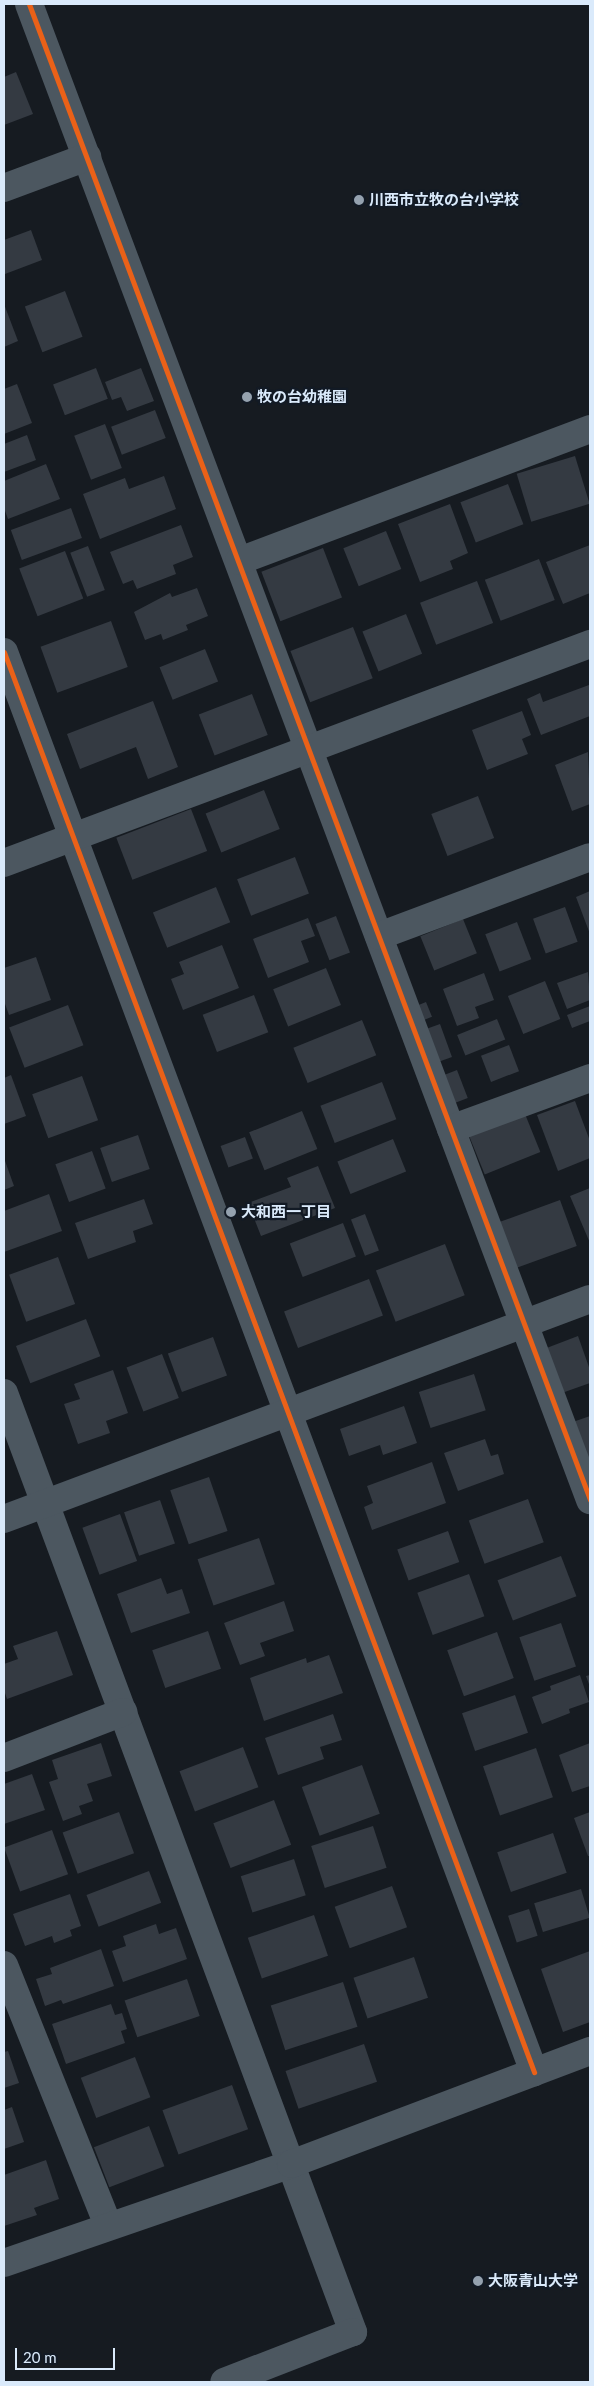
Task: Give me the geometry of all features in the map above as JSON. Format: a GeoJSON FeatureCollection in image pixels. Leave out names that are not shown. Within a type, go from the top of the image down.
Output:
{"type":"FeatureCollection","features":[{"type":"Feature","properties":{"kind":"street"},"geometry":{"type":"LineString","coordinates":[[29,4],[590,1500]]}},
{"type":"Feature","properties":{"kind":"street"},"geometry":{"type":"LineString","coordinates":[[4,188],[87,157]]}},
{"type":"Feature","properties":{"kind":"street"},"geometry":{"type":"LineString","coordinates":[[239,561],[590,429]]}},
{"type":"Feature","properties":{"kind":"street"},"geometry":{"type":"LineString","coordinates":[[4,864],[590,644]]}},
{"type":"Feature","properties":{"kind":"street"},"geometry":{"type":"LineString","coordinates":[[4,652],[534,2072]]}},
{"type":"Feature","properties":{"kind":"street"},"geometry":{"type":"LineString","coordinates":[[379,936],[590,857]]}},
{"type":"Feature","properties":{"kind":"street"},"geometry":{"type":"LineString","coordinates":[[451,1129],[590,1078]]}},
{"type":"Feature","properties":{"kind":"street"},"geometry":{"type":"LineString","coordinates":[[4,1519],[590,1299]]}},
{"type":"Feature","properties":{"kind":"street"},"geometry":{"type":"LineString","coordinates":[[4,1393],[353,2332],[224,2382]]}},
{"type":"Feature","properties":{"kind":"street"},"geometry":{"type":"LineString","coordinates":[[4,1758],[123,1712]]}},
{"type":"Feature","properties":{"kind":"street"},"geometry":{"type":"LineString","coordinates":[[4,1965],[108,2225]]}},
{"type":"Feature","properties":{"kind":"street"},"geometry":{"type":"LineString","coordinates":[[4,2263],[108,2225],[291,2164],[590,2051]]}},
{"type":"Feature","properties":{"kind":"building"},"geometry":{"type":"Polygon","coordinates":[[[16,72],[33,114],[4,125],[4,77],[16,72]]]}},
{"type":"Feature","properties":{"kind":"building"},"geometry":{"type":"Polygon","coordinates":[[[31,230],[42,260],[5,274],[4,240],[31,230]]]}},
{"type":"Feature","properties":{"kind":"building"},"geometry":{"type":"Polygon","coordinates":[[[65,291],[83,337],[42,352],[25,306],[65,291]]]}},
{"type":"Feature","properties":{"kind":"building"},"geometry":{"type":"Polygon","coordinates":[[[4,304],[18,341],[4,347],[4,304]]]}},
{"type":"Feature","properties":{"kind":"building"},"geometry":{"type":"Polygon","coordinates":[[[96,368],[108,399],[65,415],[53,384],[96,368]]]}},
{"type":"Feature","properties":{"kind":"building"},"geometry":{"type":"Polygon","coordinates":[[[141,368],[154,401],[127,411],[121,397],[112,400],[105,382],[141,368]]]}},
{"type":"Feature","properties":{"kind":"building"},"geometry":{"type":"Polygon","coordinates":[[[17,384],[32,423],[4,434],[4,389],[17,384]]]}},
{"type":"Feature","properties":{"kind":"building"},"geometry":{"type":"Polygon","coordinates":[[[155,410],[166,438],[122,455],[111,427],[155,410]]]}},
{"type":"Feature","properties":{"kind":"building"},"geometry":{"type":"Polygon","coordinates":[[[105,424],[122,468],[91,480],[74,436],[105,424]]]}},
{"type":"Feature","properties":{"kind":"building"},"geometry":{"type":"Polygon","coordinates":[[[27,435],[36,460],[4,472],[4,444],[27,435]]]}},
{"type":"Feature","properties":{"kind":"building"},"geometry":{"type":"Polygon","coordinates":[[[575,456],[590,504],[531,522],[517,474],[575,456]]]}},
{"type":"Feature","properties":{"kind":"building"},"geometry":{"type":"Polygon","coordinates":[[[46,464],[60,499],[8,519],[4,508],[4,481],[46,464]]]}},
{"type":"Feature","properties":{"kind":"building"},"geometry":{"type":"Polygon","coordinates":[[[164,476],[176,509],[100,539],[83,494],[125,478],[129,489],[164,476]]]}},
{"type":"Feature","properties":{"kind":"building"},"geometry":{"type":"Polygon","coordinates":[[[508,484],[523,524],[476,542],[460,502],[508,484]]]}},
{"type":"Feature","properties":{"kind":"building"},"geometry":{"type":"Polygon","coordinates":[[[450,504],[468,553],[450,561],[453,569],[420,582],[398,524],[450,504]]]}},
{"type":"Feature","properties":{"kind":"building"},"geometry":{"type":"Polygon","coordinates":[[[71,508],[82,538],[22,560],[11,530],[71,508]]]}},
{"type":"Feature","properties":{"kind":"building"},"geometry":{"type":"Polygon","coordinates":[[[181,525],[193,557],[173,565],[176,574],[137,589],[133,580],[123,584],[110,552],[181,525]]]}},
{"type":"Feature","properties":{"kind":"building"},"geometry":{"type":"Polygon","coordinates":[[[386,531],[401,569],[359,586],[343,548],[386,531]]]}},
{"type":"Feature","properties":{"kind":"building"},"geometry":{"type":"Polygon","coordinates":[[[590,545],[590,593],[563,604],[546,562],[590,545]]]}},
{"type":"Feature","properties":{"kind":"building"},"geometry":{"type":"Polygon","coordinates":[[[88,546],[105,590],[87,597],[70,553],[88,546]]]}},
{"type":"Feature","properties":{"kind":"building"},"geometry":{"type":"Polygon","coordinates":[[[323,548],[342,597],[280,621],[261,572],[323,548]]]}},
{"type":"Feature","properties":{"kind":"building"},"geometry":{"type":"Polygon","coordinates":[[[65,551],[83,599],[38,616],[19,569],[65,551]]]}},
{"type":"Feature","properties":{"kind":"building"},"geometry":{"type":"Polygon","coordinates":[[[539,559],[555,600],[501,621],[485,580],[539,559]]]}},
{"type":"Feature","properties":{"kind":"building"},"geometry":{"type":"Polygon","coordinates":[[[477,581],[493,623],[436,645],[420,603],[477,581]]]}},
{"type":"Feature","properties":{"kind":"building"},"geometry":{"type":"Polygon","coordinates":[[[197,588],[208,616],[186,625],[188,630],[163,640],[161,634],[145,640],[134,612],[170,593],[172,597],[197,588]]]}},
{"type":"Feature","properties":{"kind":"building"},"geometry":{"type":"Polygon","coordinates":[[[406,614],[422,654],[379,671],[362,632],[406,614]]]}},
{"type":"Feature","properties":{"kind":"building"},"geometry":{"type":"Polygon","coordinates":[[[111,621],[128,667],[57,693],[41,647],[111,621]]]}},
{"type":"Feature","properties":{"kind":"building"},"geometry":{"type":"Polygon","coordinates":[[[353,627],[373,678],[310,702],[290,651],[353,627]]]}},
{"type":"Feature","properties":{"kind":"building"},"geometry":{"type":"Polygon","coordinates":[[[205,649],[218,681],[173,700],[160,667],[205,649]]]}},
{"type":"Feature","properties":{"kind":"building"},"geometry":{"type":"Polygon","coordinates":[[[589,685],[590,716],[541,735],[527,699],[540,693],[543,702],[589,685]]]}},
{"type":"Feature","properties":{"kind":"building"},"geometry":{"type":"Polygon","coordinates":[[[252,694],[268,735],[215,756],[199,714],[252,694]]]}},
{"type":"Feature","properties":{"kind":"building"},"geometry":{"type":"Polygon","coordinates":[[[153,701],[178,767],[148,779],[136,747],[80,769],[67,734],[153,701]]]}},
{"type":"Feature","properties":{"kind":"building"},"geometry":{"type":"Polygon","coordinates":[[[522,711],[531,735],[522,739],[528,754],[487,770],[472,730],[522,711]]]}},
{"type":"Feature","properties":{"kind":"building"},"geometry":{"type":"Polygon","coordinates":[[[588,752],[590,804],[572,811],[555,765],[588,752]]]}},
{"type":"Feature","properties":{"kind":"building"},"geometry":{"type":"Polygon","coordinates":[[[264,790],[280,829],[221,853],[206,814],[264,790]]]}},
{"type":"Feature","properties":{"kind":"building"},"geometry":{"type":"Polygon","coordinates":[[[478,796],[494,838],[447,856],[431,814],[478,796]]]}},
{"type":"Feature","properties":{"kind":"building"},"geometry":{"type":"Polygon","coordinates":[[[191,809],[207,851],[132,880],[116,838],[191,809]]]}},
{"type":"Feature","properties":{"kind":"building"},"geometry":{"type":"Polygon","coordinates":[[[295,857],[309,893],[251,916],[237,879],[295,857]]]}},
{"type":"Feature","properties":{"kind":"building"},"geometry":{"type":"Polygon","coordinates":[[[216,887],[230,922],[167,948],[153,912],[216,887]]]}},
{"type":"Feature","properties":{"kind":"building"},"geometry":{"type":"Polygon","coordinates":[[[590,891],[590,934],[576,897],[590,891]]]}},
{"type":"Feature","properties":{"kind":"building"},"geometry":{"type":"Polygon","coordinates":[[[565,907],[578,942],[546,953],[533,919],[565,907]]]}},
{"type":"Feature","properties":{"kind":"building"},"geometry":{"type":"Polygon","coordinates":[[[336,916],[350,952],[329,960],[315,924],[336,916]]]}},
{"type":"Feature","properties":{"kind":"building"},"geometry":{"type":"Polygon","coordinates":[[[308,918],[315,936],[301,941],[309,962],[268,978],[253,939],[308,918]]]}},
{"type":"Feature","properties":{"kind":"building"},"geometry":{"type":"Polygon","coordinates":[[[463,919],[477,953],[434,971],[420,936],[463,919]]]}},
{"type":"Feature","properties":{"kind":"building"},"geometry":{"type":"Polygon","coordinates":[[[517,922],[531,959],[500,972],[485,934],[517,922]]]}},
{"type":"Feature","properties":{"kind":"building"},"geometry":{"type":"Polygon","coordinates":[[[222,945],[239,988],[183,1010],[171,979],[184,974],[179,962],[222,945]]]}},
{"type":"Feature","properties":{"kind":"building"},"geometry":{"type":"Polygon","coordinates":[[[36,957],[51,1000],[9,1015],[4,1001],[4,968],[36,957]]]}},
{"type":"Feature","properties":{"kind":"building"},"geometry":{"type":"Polygon","coordinates":[[[326,968],[341,1005],[288,1026],[273,989],[326,968]]]}},
{"type":"Feature","properties":{"kind":"building"},"geometry":{"type":"Polygon","coordinates":[[[588,972],[590,1000],[567,1009],[557,983],[588,972]]]}},
{"type":"Feature","properties":{"kind":"building"},"geometry":{"type":"Polygon","coordinates":[[[484,973],[494,1000],[475,1007],[479,1018],[457,1026],[443,989],[484,973]]]}},
{"type":"Feature","properties":{"kind":"building"},"geometry":{"type":"Polygon","coordinates":[[[545,981],[560,1019],[523,1034],[508,996],[545,981]]]}},
{"type":"Feature","properties":{"kind":"building"},"geometry":{"type":"Polygon","coordinates":[[[254,995],[268,1032],[217,1052],[203,1015],[254,995]]]}},
{"type":"Feature","properties":{"kind":"building"},"geometry":{"type":"Polygon","coordinates":[[[426,1002],[432,1017],[417,1023],[411,1008],[426,1002]]]}},
{"type":"Feature","properties":{"kind":"building"},"geometry":{"type":"Polygon","coordinates":[[[68,1005],[83,1045],[25,1068],[9,1028],[68,1005]]]}},
{"type":"Feature","properties":{"kind":"building"},"geometry":{"type":"Polygon","coordinates":[[[590,1006],[590,1021],[572,1028],[567,1015],[590,1006]]]}},
{"type":"Feature","properties":{"kind":"building"},"geometry":{"type":"Polygon","coordinates":[[[497,1019],[505,1039],[465,1056],[457,1035],[497,1019]]]}},
{"type":"Feature","properties":{"kind":"building"},"geometry":{"type":"Polygon","coordinates":[[[362,1020],[376,1055],[308,1083],[293,1048],[362,1020]]]}},
{"type":"Feature","properties":{"kind":"building"},"geometry":{"type":"Polygon","coordinates":[[[440,1024],[452,1057],[436,1063],[424,1030],[440,1024]]]}},
{"type":"Feature","properties":{"kind":"building"},"geometry":{"type":"Polygon","coordinates":[[[509,1045],[519,1071],[491,1082],[481,1056],[509,1045]]]}},
{"type":"Feature","properties":{"kind":"building"},"geometry":{"type":"Polygon","coordinates":[[[457,1070],[468,1098],[451,1104],[440,1076],[457,1070]]]}},
{"type":"Feature","properties":{"kind":"building"},"geometry":{"type":"Polygon","coordinates":[[[11,1075],[26,1116],[4,1124],[4,1078],[11,1075]]]}},
{"type":"Feature","properties":{"kind":"building"},"geometry":{"type":"Polygon","coordinates":[[[82,1076],[98,1120],[48,1138],[32,1094],[82,1076]]]}},
{"type":"Feature","properties":{"kind":"building"},"geometry":{"type":"Polygon","coordinates":[[[382,1082],[396,1119],[335,1143],[320,1106],[382,1082]]]}},
{"type":"Feature","properties":{"kind":"building"},"geometry":{"type":"Polygon","coordinates":[[[575,1101],[590,1141],[590,1158],[558,1171],[537,1115],[575,1101]]]}},
{"type":"Feature","properties":{"kind":"building"},"geometry":{"type":"Polygon","coordinates":[[[302,1111],[317,1149],[265,1170],[249,1132],[302,1111]]]}},
{"type":"Feature","properties":{"kind":"building"},"geometry":{"type":"Polygon","coordinates":[[[525,1114],[540,1152],[485,1174],[469,1136],[525,1114]]]}},
{"type":"Feature","properties":{"kind":"building"},"geometry":{"type":"Polygon","coordinates":[[[138,1135],[150,1169],[112,1182],[100,1148],[138,1135]]]}},
{"type":"Feature","properties":{"kind":"building"},"geometry":{"type":"Polygon","coordinates":[[[245,1137],[253,1159],[228,1168],[221,1146],[245,1137]]]}},
{"type":"Feature","properties":{"kind":"building"},"geometry":{"type":"Polygon","coordinates":[[[393,1139],[406,1171],[350,1194],[337,1161],[393,1139]]]}},
{"type":"Feature","properties":{"kind":"building"},"geometry":{"type":"Polygon","coordinates":[[[92,1151],[106,1189],[69,1202],[55,1164],[92,1151]]]}},
{"type":"Feature","properties":{"kind":"building"},"geometry":{"type":"Polygon","coordinates":[[[4,1158],[14,1186],[4,1190],[4,1158]]]}},
{"type":"Feature","properties":{"kind":"building"},"geometry":{"type":"Polygon","coordinates":[[[318,1166],[335,1208],[261,1236],[248,1203],[291,1187],[287,1178],[318,1166]]]}},
{"type":"Feature","properties":{"kind":"building"},"geometry":{"type":"Polygon","coordinates":[[[590,1188],[590,1243],[570,1196],[590,1188]]]}},
{"type":"Feature","properties":{"kind":"building"},"geometry":{"type":"Polygon","coordinates":[[[49,1194],[62,1231],[4,1252],[4,1211],[49,1194]]]}},
{"type":"Feature","properties":{"kind":"building"},"geometry":{"type":"Polygon","coordinates":[[[144,1199],[153,1224],[133,1231],[136,1242],[88,1259],[75,1223],[144,1199]]]}},
{"type":"Feature","properties":{"kind":"building"},"geometry":{"type":"Polygon","coordinates":[[[560,1200],[577,1246],[515,1269],[498,1223],[560,1200]]]}},
{"type":"Feature","properties":{"kind":"building"},"geometry":{"type":"Polygon","coordinates":[[[365,1214],[379,1250],[365,1256],[351,1219],[365,1214]]]}},
{"type":"Feature","properties":{"kind":"building"},"geometry":{"type":"Polygon","coordinates":[[[343,1223],[356,1257],[303,1277],[290,1243],[343,1223]]]}},
{"type":"Feature","properties":{"kind":"building"},"geometry":{"type":"Polygon","coordinates":[[[445,1244],[465,1295],[396,1322],[376,1271],[445,1244]]]}},
{"type":"Feature","properties":{"kind":"building"},"geometry":{"type":"Polygon","coordinates":[[[58,1257],[75,1304],[26,1322],[9,1275],[58,1257]]]}},
{"type":"Feature","properties":{"kind":"building"},"geometry":{"type":"Polygon","coordinates":[[[369,1279],[383,1315],[298,1348],[284,1312],[369,1279]]]}},
{"type":"Feature","properties":{"kind":"building"},"geometry":{"type":"Polygon","coordinates":[[[86,1319],[100,1356],[30,1383],[16,1346],[86,1319]]]}},
{"type":"Feature","properties":{"kind":"building"},"geometry":{"type":"Polygon","coordinates":[[[578,1336],[590,1370],[590,1383],[559,1394],[544,1349],[578,1336]]]}},
{"type":"Feature","properties":{"kind":"building"},"geometry":{"type":"Polygon","coordinates":[[[213,1337],[227,1376],[182,1392],[168,1353],[213,1337]]]}},
{"type":"Feature","properties":{"kind":"building"},"geometry":{"type":"Polygon","coordinates":[[[162,1354],[179,1398],[143,1411],[127,1368],[162,1354]]]}},
{"type":"Feature","properties":{"kind":"building"},"geometry":{"type":"Polygon","coordinates":[[[113,1370],[128,1413],[106,1421],[110,1433],[78,1444],[64,1404],[80,1399],[74,1384],[113,1370]]]}},
{"type":"Feature","properties":{"kind":"building"},"geometry":{"type":"Polygon","coordinates":[[[474,1374],[486,1410],[431,1428],[419,1392],[474,1374]]]}},
{"type":"Feature","properties":{"kind":"building"},"geometry":{"type":"Polygon","coordinates":[[[404,1406],[417,1443],[383,1455],[380,1445],[349,1456],[340,1429],[404,1406]]]}},
{"type":"Feature","properties":{"kind":"building"},"geometry":{"type":"Polygon","coordinates":[[[590,1416],[590,1460],[585,1462],[570,1423],[590,1416]]]}},
{"type":"Feature","properties":{"kind":"building"},"geometry":{"type":"Polygon","coordinates":[[[485,1439],[491,1456],[498,1454],[504,1474],[458,1491],[444,1453],[485,1439]]]}},
{"type":"Feature","properties":{"kind":"building"},"geometry":{"type":"Polygon","coordinates":[[[432,1462],[446,1503],[372,1530],[364,1507],[373,1503],[367,1486],[432,1462]]]}},
{"type":"Feature","properties":{"kind":"building"},"geometry":{"type":"Polygon","coordinates":[[[209,1477],[228,1531],[189,1544],[170,1490],[209,1477]]]}},
{"type":"Feature","properties":{"kind":"building"},"geometry":{"type":"Polygon","coordinates":[[[528,1499],[544,1542],[485,1564],[469,1521],[528,1499]]]}},
{"type":"Feature","properties":{"kind":"building"},"geometry":{"type":"Polygon","coordinates":[[[160,1500],[175,1543],[139,1556],[124,1512],[160,1500]]]}},
{"type":"Feature","properties":{"kind":"building"},"geometry":{"type":"Polygon","coordinates":[[[120,1514],[137,1561],[100,1575],[82,1528],[120,1514]]]}},
{"type":"Feature","properties":{"kind":"building"},"geometry":{"type":"Polygon","coordinates":[[[448,1531],[459,1562],[409,1580],[397,1549],[448,1531]]]}},
{"type":"Feature","properties":{"kind":"building"},"geometry":{"type":"Polygon","coordinates":[[[259,1538],[275,1584],[213,1605],[198,1559],[259,1538]]]}},
{"type":"Feature","properties":{"kind":"building"},"geometry":{"type":"Polygon","coordinates":[[[561,1556],[576,1596],[513,1621],[498,1580],[561,1556]]]}},
{"type":"Feature","properties":{"kind":"building"},"geometry":{"type":"Polygon","coordinates":[[[469,1574],[484,1616],[433,1635],[417,1593],[469,1574]]]}},
{"type":"Feature","properties":{"kind":"building"},"geometry":{"type":"Polygon","coordinates":[[[161,1578],[167,1594],[182,1589],[190,1613],[131,1633],[117,1594],[161,1578]]]}},
{"type":"Feature","properties":{"kind":"building"},"geometry":{"type":"Polygon","coordinates":[[[284,1601],[294,1631],[260,1643],[265,1656],[240,1665],[224,1623],[284,1601]]]}},
{"type":"Feature","properties":{"kind":"building"},"geometry":{"type":"Polygon","coordinates":[[[561,1623],[576,1666],[534,1681],[519,1637],[561,1623]]]}},
{"type":"Feature","properties":{"kind":"building"},"geometry":{"type":"Polygon","coordinates":[[[57,1631],[73,1675],[7,1699],[4,1690],[4,1664],[18,1659],[13,1646],[57,1631]]]}},
{"type":"Feature","properties":{"kind":"building"},"geometry":{"type":"Polygon","coordinates":[[[208,1631],[221,1669],[165,1688],[152,1650],[208,1631]]]}},
{"type":"Feature","properties":{"kind":"building"},"geometry":{"type":"Polygon","coordinates":[[[497,1632],[514,1678],[464,1696],[447,1650],[497,1632]]]}},
{"type":"Feature","properties":{"kind":"building"},"geometry":{"type":"Polygon","coordinates":[[[329,1655],[343,1693],[264,1721],[250,1678],[306,1658],[307,1663],[329,1655]]]}},
{"type":"Feature","properties":{"kind":"building"},"geometry":{"type":"Polygon","coordinates":[[[580,1675],[589,1702],[569,1709],[570,1713],[542,1724],[532,1697],[551,1690],[550,1686],[580,1675]]]}},
{"type":"Feature","properties":{"kind":"building"},"geometry":{"type":"Polygon","coordinates":[[[590,1675],[590,1687],[586,1676],[590,1675]]]}},
{"type":"Feature","properties":{"kind":"building"},"geometry":{"type":"Polygon","coordinates":[[[515,1695],[528,1733],[475,1751],[462,1713],[515,1695]]]}},
{"type":"Feature","properties":{"kind":"building"},"geometry":{"type":"Polygon","coordinates":[[[333,1714],[342,1740],[320,1747],[324,1759],[278,1775],[265,1738],[333,1714]]]}},
{"type":"Feature","properties":{"kind":"building"},"geometry":{"type":"Polygon","coordinates":[[[101,1743],[112,1776],[87,1784],[93,1801],[79,1806],[82,1814],[63,1821],[49,1782],[58,1779],[52,1760],[101,1743]]]}},
{"type":"Feature","properties":{"kind":"building"},"geometry":{"type":"Polygon","coordinates":[[[590,1743],[590,1786],[572,1792],[559,1755],[590,1743]]]}},
{"type":"Feature","properties":{"kind":"building"},"geometry":{"type":"Polygon","coordinates":[[[243,1747],[258,1787],[195,1812],[180,1771],[243,1747]]]}},
{"type":"Feature","properties":{"kind":"building"},"geometry":{"type":"Polygon","coordinates":[[[536,1748],[553,1797],[500,1815],[483,1766],[536,1748]]]}},
{"type":"Feature","properties":{"kind":"building"},"geometry":{"type":"Polygon","coordinates":[[[362,1765],[380,1814],[320,1836],[302,1787],[362,1765]]]}},
{"type":"Feature","properties":{"kind":"building"},"geometry":{"type":"Polygon","coordinates":[[[32,1774],[45,1810],[4,1824],[4,1784],[32,1774]]]}},
{"type":"Feature","properties":{"kind":"building"},"geometry":{"type":"Polygon","coordinates":[[[274,1800],[291,1845],[231,1868],[213,1823],[274,1800]]]}},
{"type":"Feature","properties":{"kind":"building"},"geometry":{"type":"Polygon","coordinates":[[[119,1812],[134,1853],[78,1874],[63,1833],[119,1812]]]}},
{"type":"Feature","properties":{"kind":"building"},"geometry":{"type":"Polygon","coordinates":[[[590,1812],[590,1856],[588,1856],[574,1818],[590,1812]]]}},
{"type":"Feature","properties":{"kind":"building"},"geometry":{"type":"Polygon","coordinates":[[[373,1826],[387,1868],[325,1888],[311,1846],[373,1826]]]}},
{"type":"Feature","properties":{"kind":"building"},"geometry":{"type":"Polygon","coordinates":[[[52,1830],[68,1874],[20,1892],[4,1847],[52,1830]]]}},
{"type":"Feature","properties":{"kind":"building"},"geometry":{"type":"Polygon","coordinates":[[[553,1833],[567,1873],[511,1892],[497,1852],[553,1833]]]}},
{"type":"Feature","properties":{"kind":"building"},"geometry":{"type":"Polygon","coordinates":[[[294,1859],[306,1895],[252,1912],[241,1876],[294,1859]]]}},
{"type":"Feature","properties":{"kind":"building"},"geometry":{"type":"Polygon","coordinates":[[[149,1871],[161,1903],[99,1927],[86,1895],[149,1871]]]}},
{"type":"Feature","properties":{"kind":"building"},"geometry":{"type":"Polygon","coordinates":[[[392,1886],[407,1927],[350,1948],[335,1907],[392,1886]]]}},
{"type":"Feature","properties":{"kind":"building"},"geometry":{"type":"Polygon","coordinates":[[[581,1889],[590,1918],[543,1932],[534,1903],[581,1889]]]}},
{"type":"Feature","properties":{"kind":"building"},"geometry":{"type":"Polygon","coordinates":[[[70,1894],[81,1926],[70,1930],[72,1936],[54,1943],[52,1936],[25,1946],[13,1914],[70,1894]]]}},
{"type":"Feature","properties":{"kind":"building"},"geometry":{"type":"Polygon","coordinates":[[[529,1909],[538,1936],[517,1942],[508,1916],[529,1909]]]}},
{"type":"Feature","properties":{"kind":"building"},"geometry":{"type":"Polygon","coordinates":[[[314,1915],[328,1956],[262,1978],[248,1938],[314,1915]]]}},
{"type":"Feature","properties":{"kind":"building"},"geometry":{"type":"Polygon","coordinates":[[[156,1924],[159,1934],[176,1928],[187,1959],[123,1982],[112,1951],[126,1946],[123,1936],[156,1924]]]}},
{"type":"Feature","properties":{"kind":"building"},"geometry":{"type":"Polygon","coordinates":[[[101,1949],[114,1986],[63,2004],[61,2000],[45,2006],[36,1979],[52,1974],[50,1968],[101,1949]]]}},
{"type":"Feature","properties":{"kind":"building"},"geometry":{"type":"Polygon","coordinates":[[[590,1951],[590,2022],[563,2032],[541,1969],[590,1951]]]}},
{"type":"Feature","properties":{"kind":"building"},"geometry":{"type":"Polygon","coordinates":[[[414,1957],[428,1998],[367,2018],[353,1978],[414,1957]]]}},
{"type":"Feature","properties":{"kind":"building"},"geometry":{"type":"Polygon","coordinates":[[[187,1979],[200,2016],[137,2037],[125,2000],[187,1979]]]}},
{"type":"Feature","properties":{"kind":"building"},"geometry":{"type":"Polygon","coordinates":[[[343,1982],[358,2027],[285,2050],[271,2005],[343,1982]]]}},
{"type":"Feature","properties":{"kind":"building"},"geometry":{"type":"Polygon","coordinates":[[[111,2004],[115,2015],[122,2013],[127,2029],[121,2031],[125,2043],[66,2064],[52,2024],[111,2004]]]}},
{"type":"Feature","properties":{"kind":"building"},"geometry":{"type":"Polygon","coordinates":[[[364,2044],[377,2082],[299,2109],[286,2071],[364,2044]]]}},
{"type":"Feature","properties":{"kind":"building"},"geometry":{"type":"Polygon","coordinates":[[[8,2051],[19,2083],[4,2088],[4,2052],[8,2051]]]}},
{"type":"Feature","properties":{"kind":"building"},"geometry":{"type":"Polygon","coordinates":[[[135,2057],[150,2097],[96,2118],[81,2078],[135,2057]]]}},
{"type":"Feature","properties":{"kind":"building"},"geometry":{"type":"Polygon","coordinates":[[[232,2085],[248,2129],[179,2154],[162,2110],[232,2085]]]}},
{"type":"Feature","properties":{"kind":"building"},"geometry":{"type":"Polygon","coordinates":[[[12,2107],[24,2142],[4,2149],[4,2110],[12,2107]]]}},
{"type":"Feature","properties":{"kind":"building"},"geometry":{"type":"Polygon","coordinates":[[[149,2126],[164,2166],[109,2187],[94,2147],[149,2126]]]}},
{"type":"Feature","properties":{"kind":"building"},"geometry":{"type":"Polygon","coordinates":[[[46,2160],[59,2199],[34,2208],[37,2215],[4,2226],[4,2175],[46,2160]]]}},
{"type":"Feature","properties":{"kind":"cycle path"},"geometry":{"type":"LineString","coordinates":[[29,4],[590,1500]]}},
{"type":"Feature","properties":{"kind":"cycle path"},"geometry":{"type":"LineString","coordinates":[[4,652],[534,2072]]}},
{"type":"Feature","properties":{"kind":"place","name":"川西市立牧の台小学校"},"geometry":{"type":"Point","coordinates":[359,200]}},
{"type":"Feature","properties":{"kind":"place","name":"牧の台幼稚園"},"geometry":{"type":"Point","coordinates":[247,397]}},
{"type":"Feature","properties":{"kind":"place","name":"大和西一丁目"},"geometry":{"type":"Point","coordinates":[231,1212]}},
{"type":"Feature","properties":{"kind":"place","name":"大阪青山大学"},"geometry":{"type":"Point","coordinates":[478,2281]}}]}
